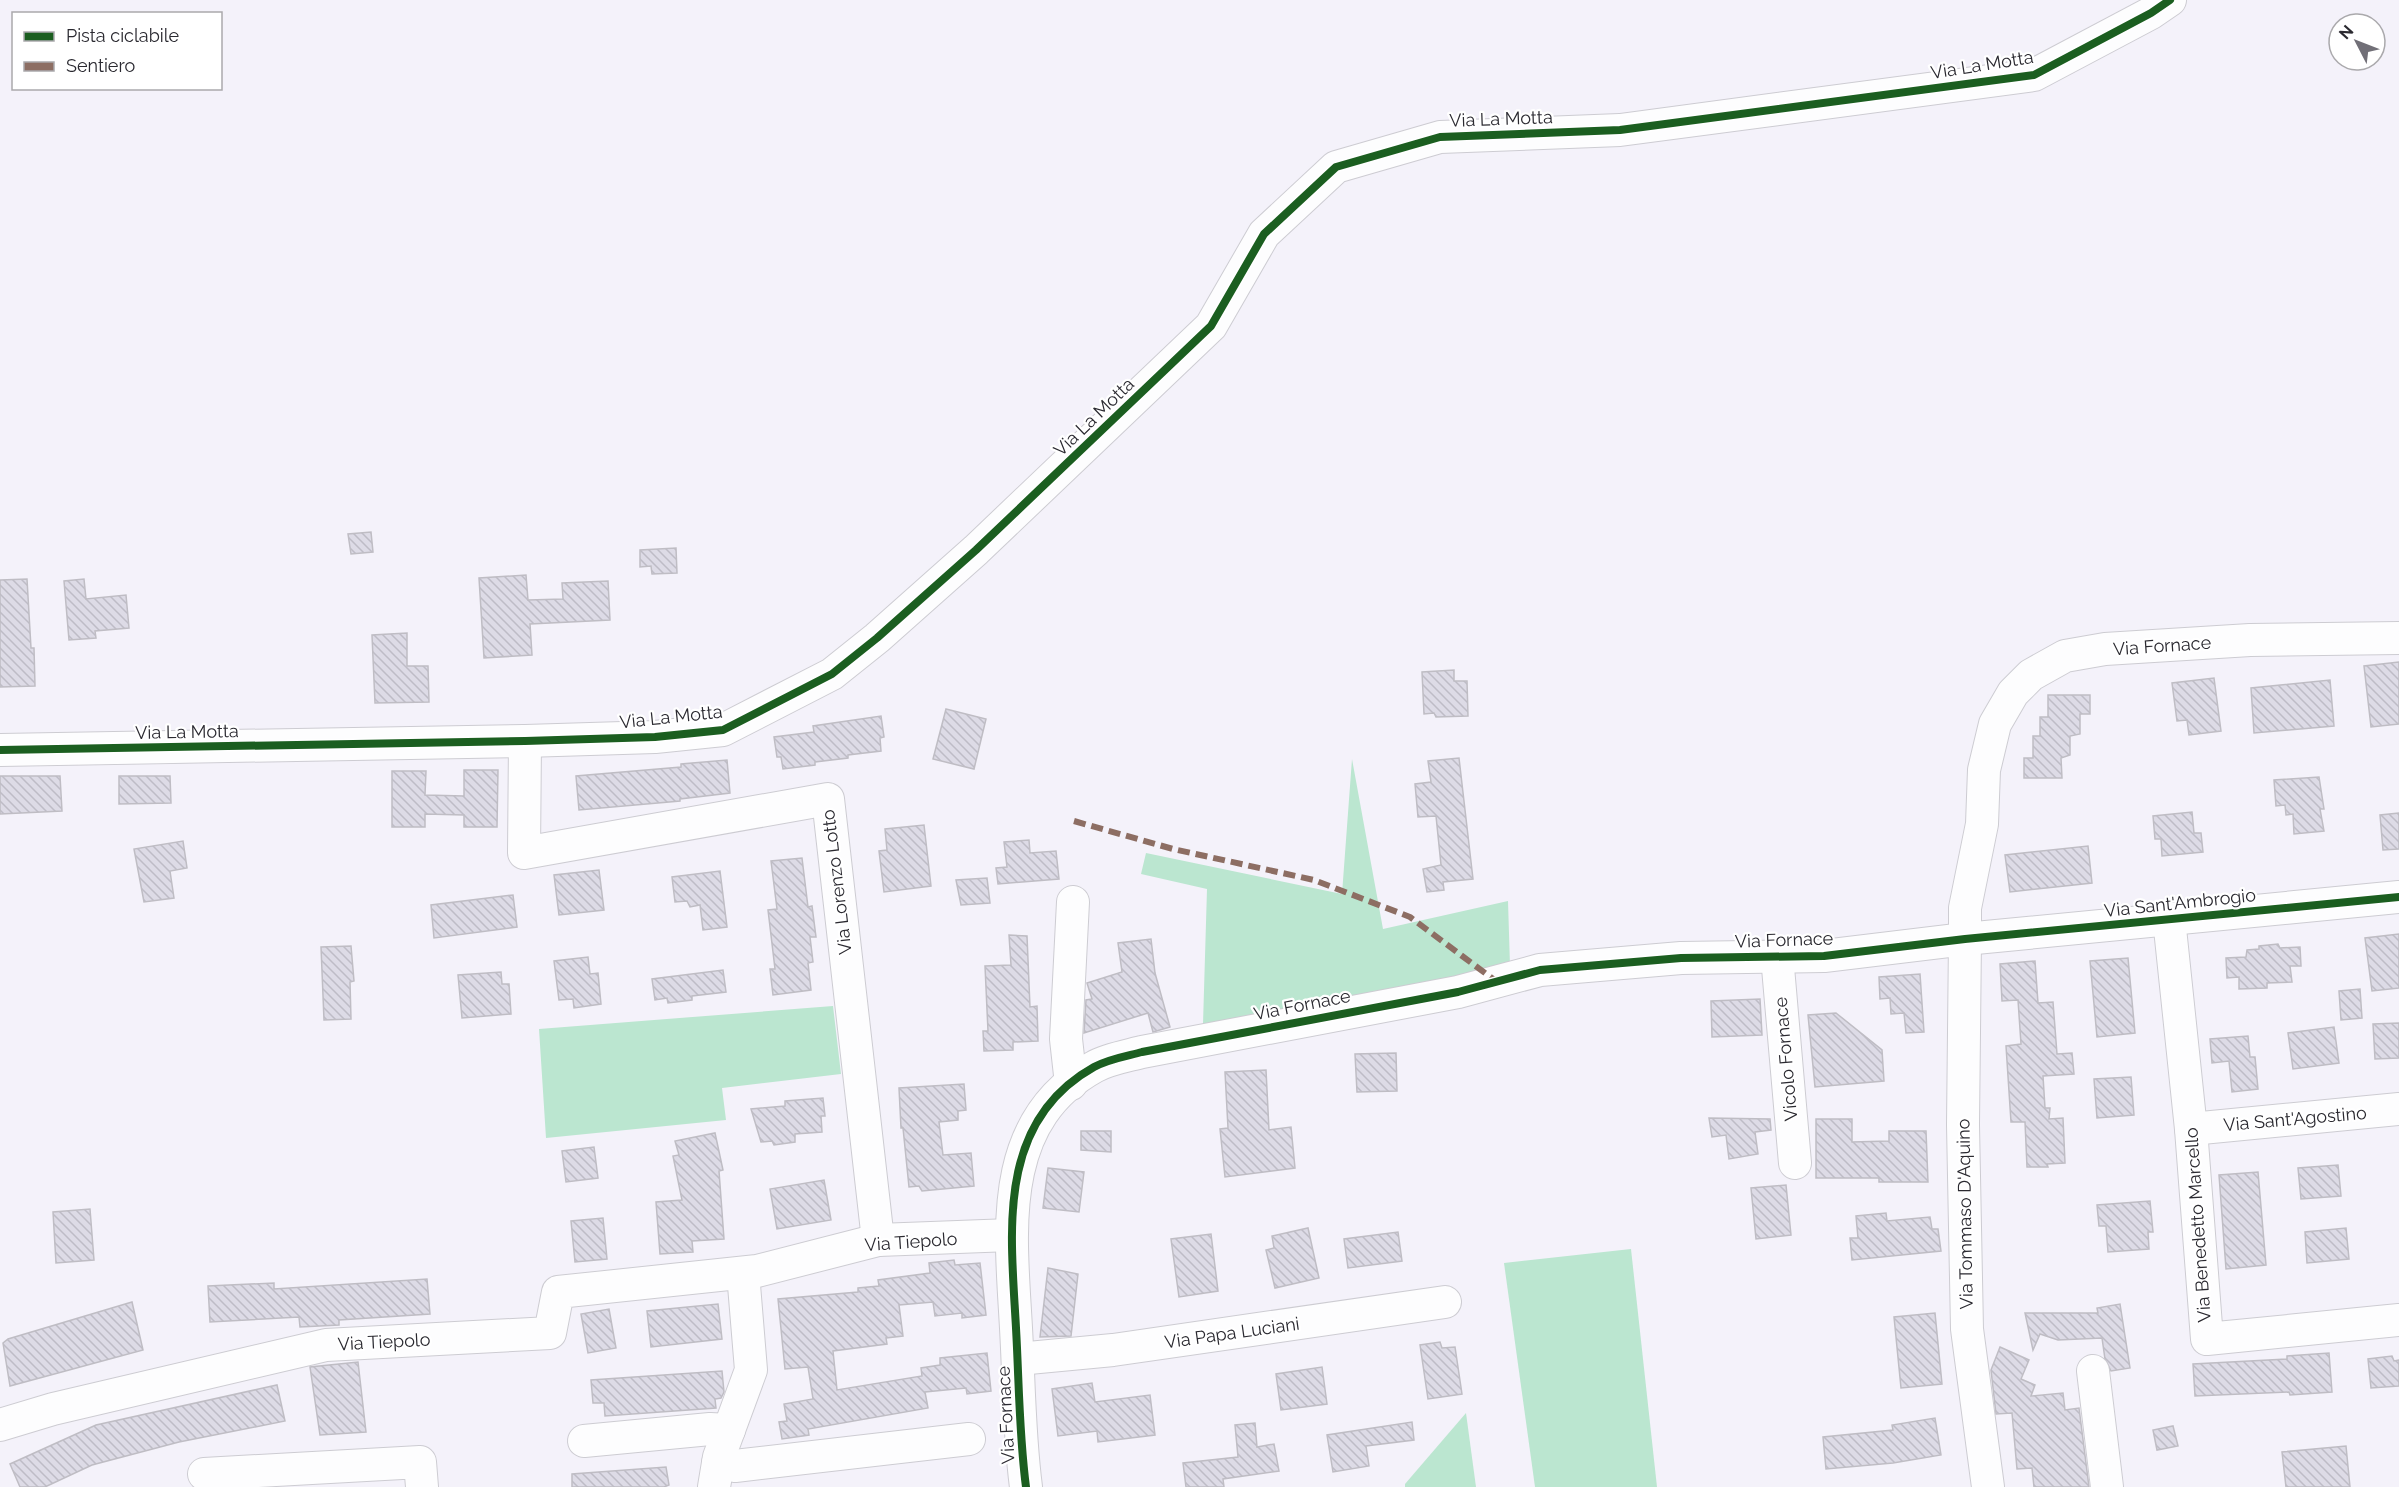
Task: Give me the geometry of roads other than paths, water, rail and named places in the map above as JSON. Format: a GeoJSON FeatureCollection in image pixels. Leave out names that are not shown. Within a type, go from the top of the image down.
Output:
{"type":"FeatureCollection","features":[{"type":"Feature","properties":{"kind":"street","name":"Via La Motta"},"geometry":{"type":"LineString","coordinates":[[0,750],[525,741],[655,737],[723,730],[832,674],[877,638],[976,550],[1211,326],[1264,234],[1336,167],[1440,137],[1620,130],[2034,75],[2151,13],[2170,0]]}},
{"type":"Feature","properties":{"kind":"street","name":"Via Fornace"},"geometry":{"type":"LineString","coordinates":[[1026,1487],[1010,1217],[1017,1171],[1032,1130],[1049,1104],[1095,1066],[1142,1052],[1458,992],[1540,970],[1681,958],[1824,956],[1965,939],[1965,908],[1982,824],[1984,770],[1988,746],[2004,706],[2031,675],[2065,656],[2105,649],[2250,640],[2399,638]]}},
{"type":"Feature","properties":{"kind":"street","name":"Via Lorenzo Lotto"},"geometry":{"type":"LineString","coordinates":[[525,741],[524,853],[828,799],[878,1240]]}},
{"type":"Feature","properties":{"kind":"street","name":"Via Sant'Ambrogio"},"geometry":{"type":"LineString","coordinates":[[1965,939],[2399,897]]}},
{"type":"Feature","properties":{"kind":"street"},"geometry":{"type":"LineString","coordinates":[[1071,1084],[1066,1039],[1073,902]]}},
{"type":"Feature","properties":{"kind":"street","name":"Via Benedetto Marcello"},"geometry":{"type":"LineString","coordinates":[[2169,919],[2191,1129],[2207,1339],[2399,1320]]}},
{"type":"Feature","properties":{"kind":"street","name":"Via Tommaso D'Aquino"},"geometry":{"type":"LineString","coordinates":[[1965,939],[1963,1125],[1967,1329],[1988,1487]]}},
{"type":"Feature","properties":{"kind":"street","name":"Vicolo Fornace"},"geometry":{"type":"LineString","coordinates":[[1777,956],[1795,1162]]}},
{"type":"Feature","properties":{"kind":"street","name":"Via Sant'Agostino"},"geometry":{"type":"LineString","coordinates":[[2191,1129],[2399,1109]]}},
{"type":"Feature","properties":{"kind":"street","name":"Via Tiepolo"},"geometry":{"type":"LineString","coordinates":[[0,1425],[53,1409],[326,1345],[550,1333],[558,1292],[757,1271],[878,1240],[1011,1235]]}},
{"type":"Feature","properties":{"kind":"street"},"geometry":{"type":"LineString","coordinates":[[716,1475],[750,1370],[743,1272]]}},
{"type":"Feature","properties":{"kind":"street","name":"Via Papa Luciani"},"geometry":{"type":"LineString","coordinates":[[1018,1359],[1125,1349],[1445,1302]]}},
{"type":"Feature","properties":{"kind":"street"},"geometry":{"type":"LineString","coordinates":[[2093,1371],[2107,1487]]}},
{"type":"Feature","properties":{"kind":"street"},"geometry":{"type":"LineString","coordinates":[[584,1441],[710,1429],[729,1430]]}},
{"type":"Feature","properties":{"kind":"street"},"geometry":{"type":"LineString","coordinates":[[716,1475],[735,1466],[969,1439]]}},
{"type":"Feature","properties":{"kind":"street"},"geometry":{"type":"LineString","coordinates":[[204,1474],[420,1462],[422,1487]]}}]}
